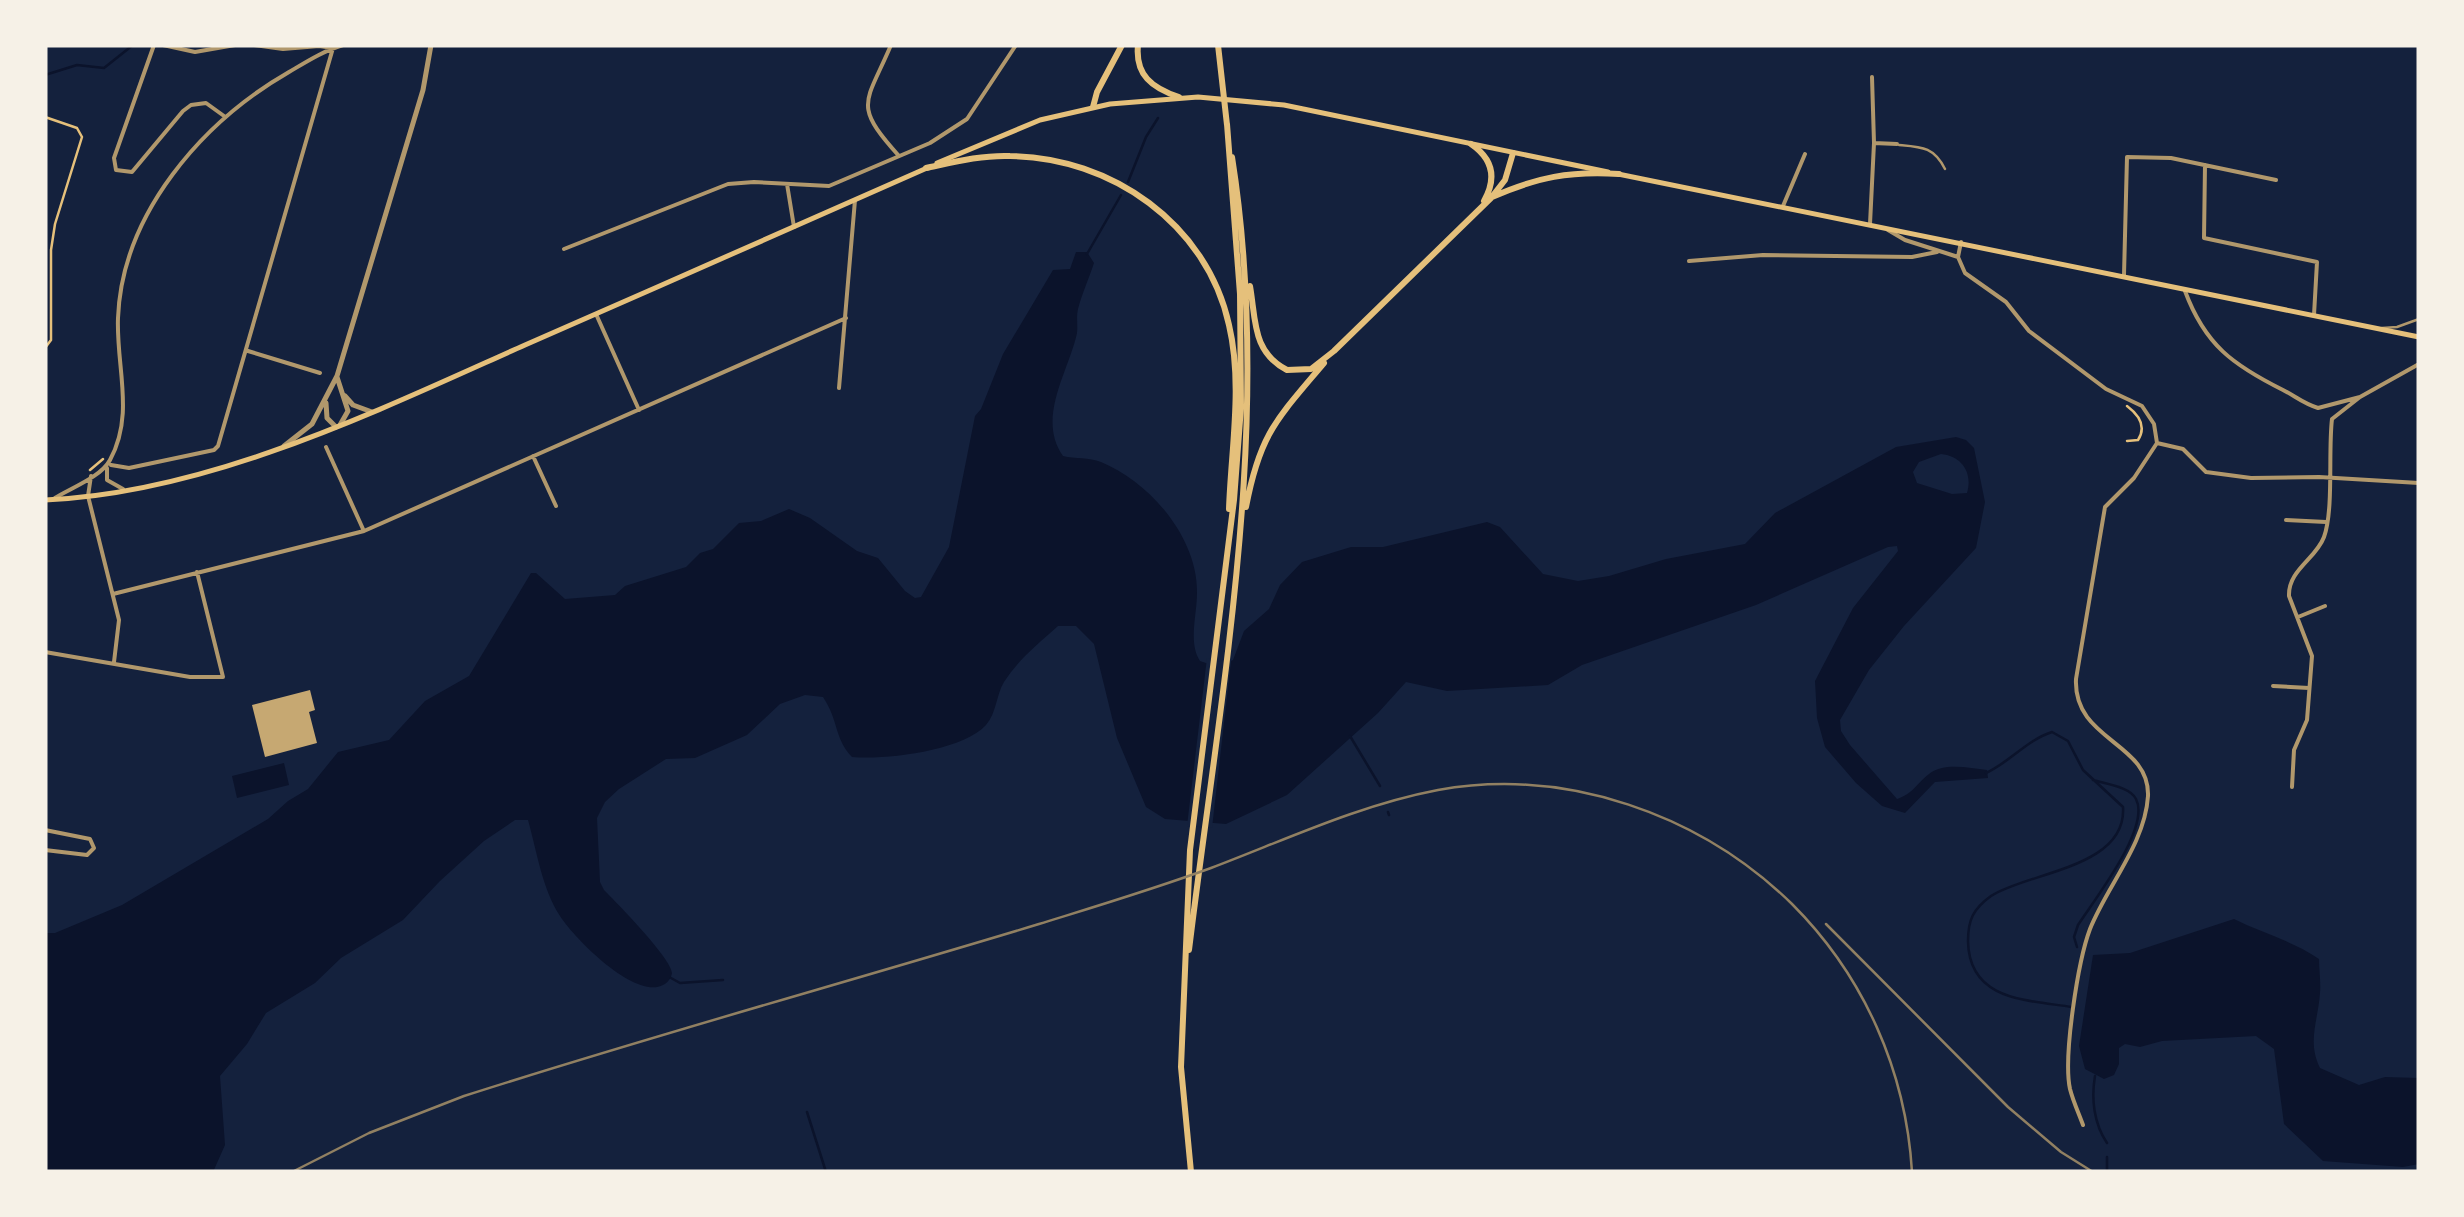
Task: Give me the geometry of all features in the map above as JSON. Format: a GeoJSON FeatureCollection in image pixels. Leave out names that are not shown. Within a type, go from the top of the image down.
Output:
{"type":"FeatureCollection","features":[{"type":"Feature","properties":{"kind":"main road"},"geometry":{"type":"LineString","coordinates":[[1093,107],[1122,45]]}},
{"type":"Feature","properties":{"kind":"main road"},"geometry":{"type":"LineString","coordinates":[[1138,45],[1137,60],[1143,76],[1155,88],[1179,97]]}},
{"type":"Feature","properties":{"kind":"main road"},"geometry":{"type":"LineString","coordinates":[[1217,45],[1255,332],[1274,362],[1288,370],[1304,372],[1334,351]]}},
{"type":"Feature","properties":{"kind":"main road"},"geometry":{"type":"LineString","coordinates":[[48,500],[198,474],[281,448],[372,412],[1040,120],[1093,107],[1179,97],[1249,100],[1332,114],[2419,336]]}},
{"type":"Feature","properties":{"kind":"main road"},"geometry":{"type":"LineString","coordinates":[[1191,1172],[1182,1089],[1192,837],[1238,453],[1242,363],[1227,124]]}},
{"type":"Feature","properties":{"kind":"main road"},"geometry":{"type":"LineString","coordinates":[[1470,144],[1483,152],[1492,174],[1492,183],[1479,210]]}},
{"type":"Feature","properties":{"kind":"main road"},"geometry":{"type":"LineString","coordinates":[[1240,541],[1252,478],[1266,438],[1289,400],[1491,198],[1508,174],[1513,153]]}},
{"type":"Feature","properties":{"kind":"main road"},"geometry":{"type":"LineString","coordinates":[[926,168],[1009,156],[1080,167],[1150,201],[1194,246],[1217,286],[1232,342],[1228,542]]}},
{"type":"Feature","properties":{"kind":"main road"},"geometry":{"type":"LineString","coordinates":[[1491,198],[1519,185],[1567,172],[1618,174]]}},
{"type":"Feature","properties":{"kind":"main road"},"geometry":{"type":"LineString","coordinates":[[1184,986],[1240,541],[1249,401],[1246,260]]}},
{"type":"Feature","properties":{"kind":"street"},"geometry":{"type":"LineString","coordinates":[[154,45],[114,158],[116,170],[132,172],[191,105],[206,103],[224,116]]}},
{"type":"Feature","properties":{"kind":"street"},"geometry":{"type":"LineString","coordinates":[[163,45],[195,52],[235,45]]}},
{"type":"Feature","properties":{"kind":"street"},"geometry":{"type":"LineString","coordinates":[[254,45],[283,50],[333,48]]}},
{"type":"Feature","properties":{"kind":"street"},"geometry":{"type":"LineString","coordinates":[[122,489],[107,480],[108,464],[124,422],[118,320],[125,269],[143,224],[174,173],[224,116],[272,82],[343,45]]}},
{"type":"Feature","properties":{"kind":"street"},"geometry":{"type":"LineString","coordinates":[[281,448],[312,424],[337,376],[423,90],[431,45]]}},
{"type":"Feature","properties":{"kind":"street"},"geometry":{"type":"LineString","coordinates":[[891,45],[867,109],[870,122],[899,156]]}},
{"type":"Feature","properties":{"kind":"street"},"geometry":{"type":"LineString","coordinates":[[564,249],[728,184],[830,186],[942,137],[967,119],[1016,45]]}},
{"type":"Feature","properties":{"kind":"street"},"geometry":{"type":"LineString","coordinates":[[48,500],[108,464],[129,468],[214,450],[224,428],[333,48]]}},
{"type":"Feature","properties":{"kind":"street"},"geometry":{"type":"LineString","coordinates":[[1870,224],[1872,77]]}},
{"type":"Feature","properties":{"kind":"street"},"geometry":{"type":"LineString","coordinates":[[1874,143],[1898,144]]}},
{"type":"Feature","properties":{"kind":"street"},"geometry":{"type":"LineString","coordinates":[[1783,206],[1806,154]]}},
{"type":"Feature","properties":{"kind":"street"},"geometry":{"type":"LineString","coordinates":[[2124,275],[2127,157],[2171,158],[2276,180]]}},
{"type":"Feature","properties":{"kind":"street"},"geometry":{"type":"LineString","coordinates":[[2205,165],[2204,238],[2317,262],[2314,315]]}},
{"type":"Feature","properties":{"kind":"street"},"geometry":{"type":"LineString","coordinates":[[787,184],[794,227]]}},
{"type":"Feature","properties":{"kind":"street"},"geometry":{"type":"LineString","coordinates":[[839,388],[855,200]]}},
{"type":"Feature","properties":{"kind":"street"},"geometry":{"type":"LineString","coordinates":[[1883,226],[1905,240],[1958,256]]}},
{"type":"Feature","properties":{"kind":"street"},"geometry":{"type":"LineString","coordinates":[[1960,242],[1958,256],[1965,273],[2006,302],[2029,330],[2106,389],[2142,406],[2154,424],[2157,443],[2134,478],[2105,507],[2076,678],[2075,696],[2081,712],[2092,726],[2141,766],[2148,796],[2134,843],[2090,929],[2070,1034],[2070,1087],[2084,1125]]}},
{"type":"Feature","properties":{"kind":"street"},"geometry":{"type":"LineString","coordinates":[[1689,261],[1763,255],[1912,257],[1936,252]]}},
{"type":"Feature","properties":{"kind":"street"},"geometry":{"type":"LineString","coordinates":[[2183,288],[2206,335],[2228,358],[2250,374],[2318,408],[2332,420]]}},
{"type":"Feature","properties":{"kind":"street"},"geometry":{"type":"LineString","coordinates":[[596,314],[639,410]]}},
{"type":"Feature","properties":{"kind":"street"},"geometry":{"type":"LineString","coordinates":[[113,594],[364,531],[846,318]]}},
{"type":"Feature","properties":{"kind":"street"},"geometry":{"type":"LineString","coordinates":[[246,350],[320,373]]}},
{"type":"Feature","properties":{"kind":"street"},"geometry":{"type":"LineString","coordinates":[[2292,787],[2294,750],[2307,720],[2312,652],[2288,588],[2323,540],[2332,420],[2360,397],[2419,364]]}},
{"type":"Feature","properties":{"kind":"street"},"geometry":{"type":"LineString","coordinates":[[326,400],[326,416],[338,426],[348,413],[337,376]]}},
{"type":"Feature","properties":{"kind":"street"},"geometry":{"type":"LineString","coordinates":[[341,392],[353,404],[372,412]]}},
{"type":"Feature","properties":{"kind":"street"},"geometry":{"type":"LineString","coordinates":[[2318,408],[2360,397]]}},
{"type":"Feature","properties":{"kind":"street"},"geometry":{"type":"LineString","coordinates":[[2157,443],[2183,449],[2206,472],[2251,478],[2419,483]]}},
{"type":"Feature","properties":{"kind":"street"},"geometry":{"type":"LineString","coordinates":[[326,446],[364,531]]}},
{"type":"Feature","properties":{"kind":"street"},"geometry":{"type":"LineString","coordinates":[[534,456],[556,506]]}},
{"type":"Feature","properties":{"kind":"street"},"geometry":{"type":"LineString","coordinates":[[89,475],[88,496],[119,625],[114,664]]}},
{"type":"Feature","properties":{"kind":"street"},"geometry":{"type":"LineString","coordinates":[[2286,520],[2326,522]]}},
{"type":"Feature","properties":{"kind":"street"},"geometry":{"type":"LineString","coordinates":[[45,652],[190,677],[224,676],[197,572]]}},
{"type":"Feature","properties":{"kind":"street"},"geometry":{"type":"LineString","coordinates":[[2298,617],[2324,606]]}},
{"type":"Feature","properties":{"kind":"street"},"geometry":{"type":"LineString","coordinates":[[2273,686],[2309,688]]}},
{"type":"Feature","properties":{"kind":"street"},"geometry":{"type":"LineString","coordinates":[[45,830],[90,839],[94,848],[86,855],[45,850]]}},
{"type":"Feature","properties":{"kind":"lane"},"geometry":{"type":"LineString","coordinates":[[1898,144],[1927,148],[1938,154],[1945,169]]}},
{"type":"Feature","properties":{"kind":"lane"},"geometry":{"type":"LineString","coordinates":[[2377,328],[2419,319]]}},
{"type":"Feature","properties":{"kind":"lane"},"geometry":{"type":"LineString","coordinates":[[2408,334],[2412,322]]}},
{"type":"Feature","properties":{"kind":"path"},"geometry":{"type":"LineString","coordinates":[[45,118],[78,128],[82,137],[55,224],[51,340],[45,348]]}},
{"type":"Feature","properties":{"kind":"path"},"geometry":{"type":"LineString","coordinates":[[2119,400],[2141,420],[2140,438],[2127,441]]}},
{"type":"Feature","properties":{"kind":"path"},"geometry":{"type":"LineString","coordinates":[[89,475],[108,452]]}},
{"type":"Feature","properties":{"kind":"water"},"geometry":{"type":"Polygon","coordinates":[[[1076,252],[1087,252],[1094,263],[1078,309],[1077,333],[1053,410],[1056,441],[1063,456],[1096,460],[1119,471],[1168,514],[1189,552],[1195,572],[1196,654],[1200,661],[1218,667],[1233,660],[1244,631],[1269,609],[1280,585],[1302,562],[1351,547],[1383,547],[1487,522],[1500,527],[1543,574],[1578,581],[1609,576],[1666,559],[1745,544],[1775,513],[1896,447],[1956,437],[1966,440],[1974,448],[1985,502],[1976,548],[1869,670],[1840,720],[1841,731],[1850,745],[1897,799],[1942,768],[1987,770],[1988,778],[1935,782],[1905,813],[1882,806],[1825,747],[1817,718],[1815,681],[1853,608],[1898,551],[1897,546],[1756,605],[1582,665],[1548,685],[1447,691],[1406,682],[1378,713],[1287,795],[1226,824],[1165,819],[1146,807],[1117,738],[1094,644],[1076,626],[1058,626],[1009,674],[986,725],[960,741],[903,755],[852,757],[823,697],[805,695],[780,704],[747,735],[695,758],[666,759],[619,789],[605,802],[597,818],[600,882],[670,966],[672,973],[663,985],[637,984],[622,976],[578,938],[549,894],[528,820],[515,820],[484,841],[403,920],[341,958],[315,983],[266,1013],[220,1076],[225,1145],[213,1172],[45,1172],[46,933],[55,933],[122,905],[268,819],[308,789],[338,752],[389,740],[425,701],[469,676],[531,573],[536,573],[565,599],[615,595],[625,586],[686,567],[700,553],[713,549],[739,523],[761,521],[789,509],[810,518],[857,551],[878,558],[905,591],[915,598],[921,597],[949,547],[975,416],[1003,354],[1053,270],[1070,269],[1076,252]],[[1948,455],[1919,462],[1913,472],[1917,483],[1952,494],[1967,493],[1967,472],[1948,455]]]}},
{"type":"Feature","properties":{"kind":"water"},"geometry":{"type":"Polygon","coordinates":[[[284,763],[289,785],[237,798],[232,776],[284,763]]]}},
{"type":"Feature","properties":{"kind":"water"},"geometry":{"type":"Polygon","coordinates":[[[2234,919],[2319,959],[2320,993],[2314,1040],[2320,1068],[2359,1085],[2385,1077],[2419,1078],[2419,1164],[2403,1167],[2323,1161],[2284,1124],[2274,1049],[2256,1036],[2162,1041],[2140,1047],[2125,1044],[2119,1048],[2114,1075],[2104,1079],[2085,1069],[2079,1046],[2093,955],[2130,953],[2234,919]]]}},
{"type":"Feature","properties":{"kind":"pier"},"geometry":{"type":"Polygon","coordinates":[[[1233,644],[1212,828],[1187,826],[1207,658],[1218,662],[1229,657],[1233,644]]]}},
{"type":"Feature","properties":{"kind":"building"},"geometry":{"type":"Polygon","coordinates":[[[310,690],[315,710],[309,712],[317,743],[265,757],[252,705],[310,690]]]}},
{"type":"Feature","properties":{"kind":"waterway"},"geometry":{"type":"LineString","coordinates":[[45,75],[77,65],[104,68],[133,45]]}},
{"type":"Feature","properties":{"kind":"waterway"},"geometry":{"type":"LineString","coordinates":[[1128,182],[1158,118]]}},
{"type":"Feature","properties":{"kind":"waterway"},"geometry":{"type":"LineString","coordinates":[[1087,254],[1121,195]]}},
{"type":"Feature","properties":{"kind":"waterway"},"geometry":{"type":"LineString","coordinates":[[1986,773],[2052,732],[2068,741],[2083,770],[2123,807],[2120,827],[2093,856],[1991,896],[1971,921],[1971,961],[1978,976],[1989,986],[2020,999],[2072,1007]]}},
{"type":"Feature","properties":{"kind":"waterway"},"geometry":{"type":"LineString","coordinates":[[1350,736],[1380,786]]}},
{"type":"Feature","properties":{"kind":"waterway"},"geometry":{"type":"LineString","coordinates":[[2077,947],[2074,937],[2078,925],[2119,864],[2136,827],[2138,812],[2136,799],[2129,792],[2093,780]]}},
{"type":"Feature","properties":{"kind":"waterway"},"geometry":{"type":"LineString","coordinates":[[671,978],[680,983],[723,980]]}},
{"type":"Feature","properties":{"kind":"waterway"},"geometry":{"type":"LineString","coordinates":[[2095,1076],[2095,1111],[2107,1143]]}},
{"type":"Feature","properties":{"kind":"waterway"},"geometry":{"type":"LineString","coordinates":[[807,1112],[826,1172]]}},
{"type":"Feature","properties":{"kind":"waterway"},"geometry":{"type":"LineString","coordinates":[[2107,1157],[2107,1171]]}},
{"type":"Feature","properties":{"kind":"railway"},"geometry":{"type":"LineString","coordinates":[[292,1172],[369,1133],[464,1096],[1125,897],[1380,805],[1438,790],[1486,785],[1534,785],[1582,792],[1673,822],[1756,872],[1792,904],[1840,962],[1877,1027],[1901,1098],[1912,1172]]}},
{"type":"Feature","properties":{"kind":"railway"},"geometry":{"type":"LineString","coordinates":[[1826,924],[2008,1107],[2061,1152],[2093,1172]]}}]}
